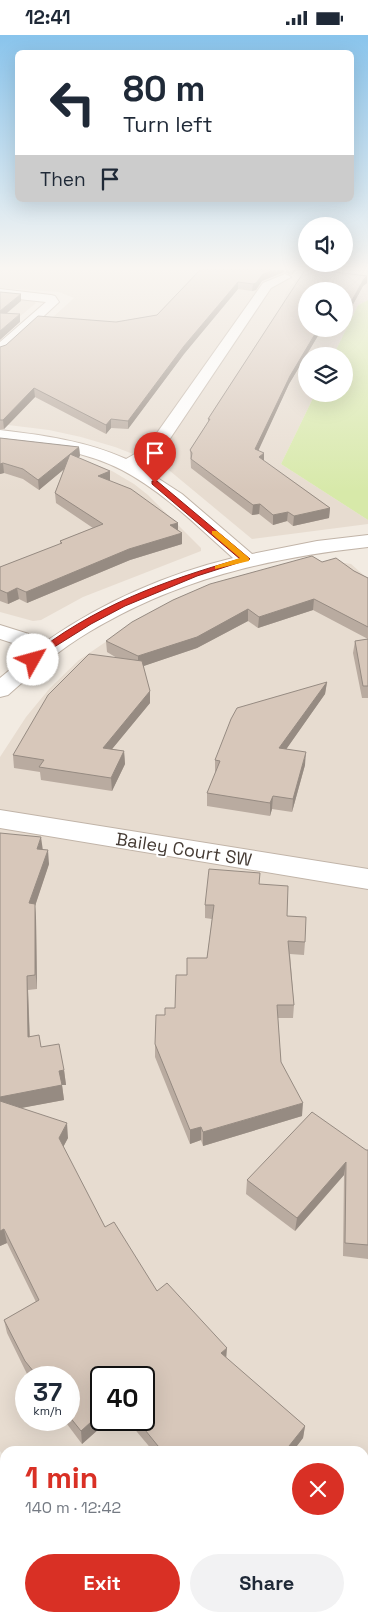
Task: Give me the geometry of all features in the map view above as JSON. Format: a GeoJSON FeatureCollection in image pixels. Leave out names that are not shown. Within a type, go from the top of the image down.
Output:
{"type":"FeatureCollection","features":[{"type":"Feature","properties":{"kind":"street"},"geometry":{"type":"LineString","coordinates":[[127,466],[153,451],[227,344]]}},
{"type":"Feature","properties":{"kind":"street"},"geometry":{"type":"LineString","coordinates":[[0,435],[62,445],[127,466],[164,489],[246,559]]}},
{"type":"Feature","properties":{"kind":"street"},"geometry":{"type":"LineString","coordinates":[[0,690],[48,647],[88,622],[122,604],[194,575],[246,559],[300,549],[368,541]]}},
{"type":"Feature","properties":{"kind":"street"},"geometry":{"type":"LineString","coordinates":[[0,633],[48,647]]}},
{"type":"Feature","properties":{"kind":"street","name":"Bailey Court SW"},"geometry":{"type":"LineString","coordinates":[[0,819],[368,879]]}},
{"type":"Feature","properties":{"kind":"shaded area"},"geometry":{"type":"Polygon","coordinates":[[[23,344],[339,344],[337,347],[298,347],[298,402],[311,402],[281,464],[368,520],[368,524],[252,539],[164,466],[115,447],[81,437],[49,430],[0,424],[0,365],[23,344]]]}},
{"type":"Feature","properties":{"kind":"shaded area"},"geometry":{"type":"Polygon","coordinates":[[[0,442],[83,460],[112,471],[148,495],[201,548],[201,551],[83,597],[41,620],[33,621],[0,612],[0,442]]]}},
{"type":"Feature","properties":{"kind":"shaded area"},"geometry":{"type":"Polygon","coordinates":[[[338,562],[351,564],[368,579],[368,1446],[0,1446],[0,757],[26,717],[50,688],[79,660],[110,639],[338,562]]]}},
{"type":"Feature","properties":{"kind":"green space"},"geometry":{"type":"Polygon","coordinates":[[[339,344],[368,344],[368,520],[281,464],[311,402],[353,402],[353,347],[337,347],[339,344]]]}},
{"type":"Feature","properties":{"kind":"building"},"geometry":{"type":"Polygon","coordinates":[[[186,344],[128,421],[111,419],[106,425],[34,388],[3,420],[0,420],[0,347],[6,345],[186,344]]]}},
{"type":"Feature","properties":{"kind":"building"},"geometry":{"type":"Polygon","coordinates":[[[257,344],[309,344],[307,347],[298,347],[298,363],[255,449],[264,453],[259,457],[330,508],[294,516],[288,512],[273,515],[260,504],[253,505],[191,459],[192,453],[190,450],[210,419],[208,419],[257,344]]]}},
{"type":"Feature","properties":{"kind":"building"},"geometry":{"type":"Polygon","coordinates":[[[0,438],[79,447],[38,480],[23,469],[3,463],[0,464],[0,438]]]}},
{"type":"Feature","properties":{"kind":"building"},"geometry":{"type":"Polygon","coordinates":[[[70,454],[110,471],[98,476],[131,489],[178,523],[170,525],[182,533],[129,549],[26,592],[17,588],[7,593],[0,590],[0,567],[62,543],[60,541],[103,524],[55,493],[70,454]]]}},
{"type":"Feature","properties":{"kind":"building"},"geometry":{"type":"Polygon","coordinates":[[[312,556],[322,562],[336,558],[368,578],[368,627],[314,599],[259,617],[248,609],[197,637],[138,656],[106,641],[132,622],[173,600],[210,584],[312,556]]]}},
{"type":"Feature","properties":{"kind":"building"},"geometry":{"type":"Polygon","coordinates":[[[368,639],[368,686],[363,686],[355,641],[368,639]]]}},
{"type":"Feature","properties":{"kind":"building"},"geometry":{"type":"Polygon","coordinates":[[[89,654],[142,661],[150,691],[103,748],[124,751],[111,778],[39,767],[44,760],[13,755],[48,695],[89,654]]]}},
{"type":"Feature","properties":{"kind":"building"},"geometry":{"type":"Polygon","coordinates":[[[327,682],[279,748],[306,752],[293,799],[273,796],[270,803],[207,793],[220,761],[215,760],[237,708],[327,682]]]}},
{"type":"Feature","properties":{"kind":"building"},"geometry":{"type":"Polygon","coordinates":[[[0,833],[41,837],[37,849],[48,850],[29,903],[35,904],[35,975],[27,976],[28,1037],[39,1035],[41,1047],[59,1044],[64,1070],[59,1071],[62,1085],[0,1097],[0,833]]]}},
{"type":"Feature","properties":{"kind":"building"},"geometry":{"type":"Polygon","coordinates":[[[209,869],[260,873],[259,884],[288,886],[287,916],[306,917],[305,942],[288,941],[294,1005],[277,1005],[281,1062],[303,1103],[203,1132],[201,1127],[190,1130],[155,1044],[156,1015],[165,1015],[165,1008],[175,1008],[176,975],[187,975],[187,958],[207,958],[214,905],[205,905],[209,869]]]}},
{"type":"Feature","properties":{"kind":"building"},"geometry":{"type":"Polygon","coordinates":[[[0,1101],[67,1123],[59,1138],[105,1227],[114,1222],[157,1291],[167,1283],[227,1348],[221,1353],[305,1426],[289,1446],[158,1446],[146,1431],[155,1431],[155,1366],[90,1366],[90,1423],[81,1431],[80,1366],[29,1366],[4,1320],[39,1300],[4,1229],[0,1231],[0,1101]]]}},
{"type":"Feature","properties":{"kind":"building"},"geometry":{"type":"Polygon","coordinates":[[[312,1112],[368,1150],[368,1245],[345,1243],[346,1162],[297,1218],[247,1180],[312,1112]]]}},
{"type":"Feature","properties":{"kind":"slow traffic"},"geometry":{"type":"LineString","coordinates":[[215,532],[246,559],[218,567]]}},
{"type":"Feature","properties":{"kind":"route"},"geometry":{"type":"LineString","coordinates":[[33,660],[48,647],[88,622],[122,604],[154,589],[246,559],[155,483]]}}]}
